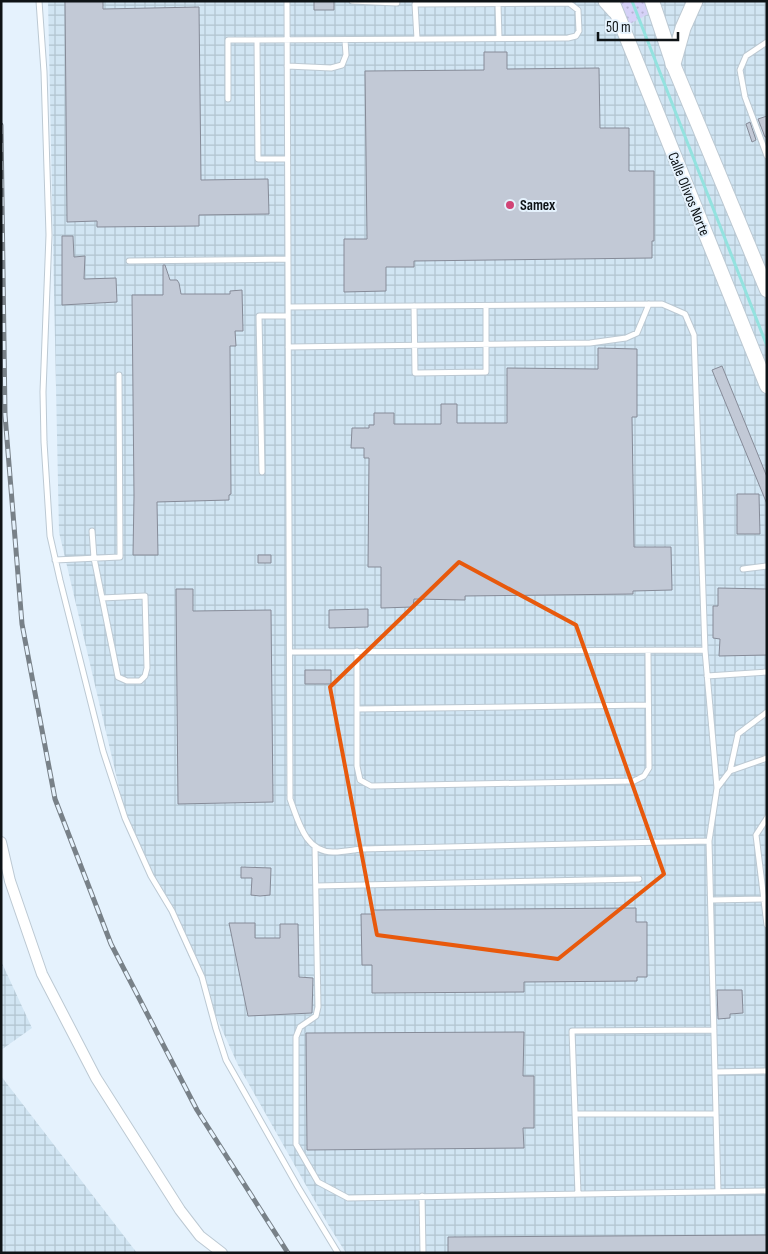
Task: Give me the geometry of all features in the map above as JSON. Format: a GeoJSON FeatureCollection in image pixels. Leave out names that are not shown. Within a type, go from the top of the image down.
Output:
{"type":"FeatureCollection","features":[{"type":"Feature","properties":{"kind":"main road"},"geometry":{"type":"LineString","coordinates":[[652,1],[673,64],[767,290]]}},
{"type":"Feature","properties":{"kind":"main road"},"geometry":{"type":"LineString","coordinates":[[673,64],[683,28],[695,1]]}},
{"type":"Feature","properties":{"kind":"main road","name":"Calle Olivos Norte"},"geometry":{"type":"LineString","coordinates":[[611,5],[767,386]]}},
{"type":"Feature","properties":{"kind":"street"},"geometry":{"type":"LineString","coordinates":[[1,842],[10,881],[42,974],[96,1078],[180,1210],[200,1236],[222,1253]]}},
{"type":"Feature","properties":{"kind":"lane"},"geometry":{"type":"LineString","coordinates":[[39,1],[44,72],[49,235],[42,392],[50,536],[55,560],[101,742],[125,818],[151,876],[172,911],[202,976],[226,1060],[338,1253]]}},
{"type":"Feature","properties":{"kind":"lane"},"geometry":{"type":"LineString","coordinates":[[287,1],[290,799],[302,833],[314,847],[332,852],[361,849],[709,841]]}},
{"type":"Feature","properties":{"kind":"lane"},"geometry":{"type":"LineString","coordinates":[[352,1],[397,4]]}},
{"type":"Feature","properties":{"kind":"lane"},"geometry":{"type":"LineString","coordinates":[[228,99],[228,40],[345,40],[568,38],[576,36],[579,31],[578,10],[569,3],[415,4],[417,39]]}},
{"type":"Feature","properties":{"kind":"lane"},"geometry":{"type":"LineString","coordinates":[[498,4],[499,38]]}},
{"type":"Feature","properties":{"kind":"lane"},"geometry":{"type":"LineString","coordinates":[[256,40],[258,158],[287,159]]}},
{"type":"Feature","properties":{"kind":"lane"},"geometry":{"type":"LineString","coordinates":[[287,66],[331,68],[342,65],[346,55],[345,40]]}},
{"type":"Feature","properties":{"kind":"lane"},"geometry":{"type":"LineString","coordinates":[[767,42],[746,56],[740,70],[745,97],[767,156]]}},
{"type":"Feature","properties":{"kind":"lane"},"geometry":{"type":"LineString","coordinates":[[128,261],[288,259]]}},
{"type":"Feature","properties":{"kind":"lane"},"geometry":{"type":"LineString","coordinates":[[288,347],[590,343],[626,338],[637,333],[649,304]]}},
{"type":"Feature","properties":{"kind":"lane"},"geometry":{"type":"LineString","coordinates":[[288,307],[662,304],[685,314],[694,335],[705,650],[717,788],[709,841],[718,1192]]}},
{"type":"Feature","properties":{"kind":"lane"},"geometry":{"type":"LineString","coordinates":[[414,306],[416,373],[486,372],[486,306]]}},
{"type":"Feature","properties":{"kind":"lane"},"geometry":{"type":"LineString","coordinates":[[262,472],[260,316],[288,316]]}},
{"type":"Feature","properties":{"kind":"lane"},"geometry":{"type":"LineString","coordinates":[[55,560],[120,558],[119,375]]}},
{"type":"Feature","properties":{"kind":"lane"},"geometry":{"type":"LineString","coordinates":[[92,531],[94,558],[102,598],[118,676],[126,681],[140,681],[145,676],[147,668],[145,596],[102,598]]}},
{"type":"Feature","properties":{"kind":"lane"},"geometry":{"type":"LineString","coordinates":[[743,569],[767,566]]}},
{"type":"Feature","properties":{"kind":"lane"},"geometry":{"type":"LineString","coordinates":[[290,652],[705,650]]}},
{"type":"Feature","properties":{"kind":"lane"},"geometry":{"type":"LineString","coordinates":[[356,652],[357,766],[360,780],[371,786],[381,786],[634,781],[644,776],[649,768],[648,651]]}},
{"type":"Feature","properties":{"kind":"lane"},"geometry":{"type":"LineString","coordinates":[[707,676],[767,672]]}},
{"type":"Feature","properties":{"kind":"lane"},"geometry":{"type":"LineString","coordinates":[[356,709],[648,705]]}},
{"type":"Feature","properties":{"kind":"lane"},"geometry":{"type":"LineString","coordinates":[[717,788],[730,771],[738,734],[767,712]]}},
{"type":"Feature","properties":{"kind":"lane"},"geometry":{"type":"LineString","coordinates":[[730,771],[767,758]]}},
{"type":"Feature","properties":{"kind":"lane"},"geometry":{"type":"LineString","coordinates":[[767,818],[756,835],[767,925]]}},
{"type":"Feature","properties":{"kind":"lane"},"geometry":{"type":"LineString","coordinates":[[314,847],[318,1007],[316,1016],[300,1027],[296,1037],[296,1144],[318,1182],[348,1198],[767,1191]]}},
{"type":"Feature","properties":{"kind":"lane"},"geometry":{"type":"LineString","coordinates":[[316,886],[639,879]]}},
{"type":"Feature","properties":{"kind":"lane"},"geometry":{"type":"LineString","coordinates":[[711,900],[764,899]]}},
{"type":"Feature","properties":{"kind":"lane"},"geometry":{"type":"LineString","coordinates":[[578,1194],[572,1031],[714,1030]]}},
{"type":"Feature","properties":{"kind":"lane"},"geometry":{"type":"LineString","coordinates":[[715,1072],[767,1071]]}},
{"type":"Feature","properties":{"kind":"lane"},"geometry":{"type":"LineString","coordinates":[[575,1114],[716,1114]]}},
{"type":"Feature","properties":{"kind":"lane"},"geometry":{"type":"LineString","coordinates":[[422,1196],[423,1253]]}},
{"type":"Feature","properties":{"kind":"highlighted area"},"geometry":{"type":"Polygon","coordinates":[[[459,562],[576,625],[664,874],[558,959],[377,935],[330,687],[459,562]]]}},
{"type":"Feature","properties":{"kind":"shaded area"},"geometry":{"type":"Polygon","coordinates":[[[48,1],[767,1],[767,1253],[346,1253],[329,1226],[238,1065],[126,817],[59,532],[48,1]]]}},
{"type":"Feature","properties":{"kind":"shaded area"},"geometry":{"type":"Polygon","coordinates":[[[620,1],[644,1],[648,14],[628,25],[620,1]]]}},
{"type":"Feature","properties":{"kind":"shaded area"},"geometry":{"type":"Polygon","coordinates":[[[1,961],[32,1028],[1,1050],[1,961]]]}},
{"type":"Feature","properties":{"kind":"shaded area"},"geometry":{"type":"Polygon","coordinates":[[[1,1076],[137,1253],[1,1253],[1,1076]]]}},
{"type":"Feature","properties":{"kind":"building"},"geometry":{"type":"Polygon","coordinates":[[[65,1],[103,1],[103,9],[199,7],[201,180],[268,179],[269,214],[199,215],[199,226],[97,227],[97,221],[67,222],[65,1]]]}},
{"type":"Feature","properties":{"kind":"building"},"geometry":{"type":"Polygon","coordinates":[[[314,1],[334,1],[334,10],[314,10],[314,1]]]}},
{"type":"Feature","properties":{"kind":"building","name":"Samex"},"geometry":{"type":"Polygon","coordinates":[[[484,52],[507,52],[507,69],[599,68],[600,128],[629,128],[629,171],[654,171],[654,241],[652,241],[652,258],[414,261],[414,267],[386,267],[386,291],[344,292],[344,239],[367,239],[365,71],[484,70],[484,52]]]}},
{"type":"Feature","properties":{"kind":"building"},"geometry":{"type":"Polygon","coordinates":[[[767,116],[767,137],[765,137],[758,119],[767,116]]]}},
{"type":"Feature","properties":{"kind":"building"},"geometry":{"type":"Polygon","coordinates":[[[750,122],[756,140],[752,142],[746,124],[750,122]]]}},
{"type":"Feature","properties":{"kind":"building"},"geometry":{"type":"Polygon","coordinates":[[[62,236],[73,236],[74,257],[85,256],[84,279],[116,278],[117,302],[62,305],[62,236]]]}},
{"type":"Feature","properties":{"kind":"building"},"geometry":{"type":"Polygon","coordinates":[[[163,265],[165,265],[170,280],[177,280],[179,283],[181,294],[230,294],[230,291],[242,290],[243,331],[235,331],[236,346],[230,346],[231,494],[229,495],[229,500],[157,502],[158,555],[133,555],[132,295],[163,295],[163,265]]]}},
{"type":"Feature","properties":{"kind":"building"},"geometry":{"type":"Polygon","coordinates":[[[598,348],[637,349],[637,417],[632,417],[634,547],[671,547],[672,590],[633,591],[633,594],[465,596],[465,600],[414,599],[413,607],[381,608],[381,567],[368,567],[369,458],[364,458],[364,448],[351,448],[352,428],[369,428],[369,425],[374,425],[374,413],[394,413],[394,424],[441,424],[441,404],[457,404],[457,423],[507,423],[507,368],[598,369],[598,348]]]}},
{"type":"Feature","properties":{"kind":"building"},"geometry":{"type":"Polygon","coordinates":[[[722,366],[767,477],[767,504],[712,370],[722,366]]]}},
{"type":"Feature","properties":{"kind":"building"},"geometry":{"type":"Polygon","coordinates":[[[737,494],[759,494],[760,534],[737,534],[737,494]]]}},
{"type":"Feature","properties":{"kind":"building"},"geometry":{"type":"Polygon","coordinates":[[[258,555],[271,555],[271,563],[258,563],[258,555]]]}},
{"type":"Feature","properties":{"kind":"building"},"geometry":{"type":"Polygon","coordinates":[[[718,588],[767,589],[767,655],[719,656],[720,639],[713,638],[713,606],[718,606],[718,588]]]}},
{"type":"Feature","properties":{"kind":"building"},"geometry":{"type":"Polygon","coordinates":[[[176,589],[193,589],[193,611],[271,610],[273,802],[178,804],[176,589]]]}},
{"type":"Feature","properties":{"kind":"building"},"geometry":{"type":"Polygon","coordinates":[[[368,609],[368,627],[329,628],[329,610],[368,609]]]}},
{"type":"Feature","properties":{"kind":"building"},"geometry":{"type":"Polygon","coordinates":[[[305,670],[331,670],[331,684],[305,684],[305,670]]]}},
{"type":"Feature","properties":{"kind":"building"},"geometry":{"type":"Polygon","coordinates":[[[241,867],[271,868],[270,895],[251,895],[252,878],[241,878],[241,867]]]}},
{"type":"Feature","properties":{"kind":"building"},"geometry":{"type":"Polygon","coordinates":[[[636,908],[636,922],[647,922],[647,977],[637,977],[637,981],[524,982],[524,992],[372,993],[372,965],[362,965],[361,914],[373,914],[373,910],[636,908]]]}},
{"type":"Feature","properties":{"kind":"building"},"geometry":{"type":"Polygon","coordinates":[[[229,923],[255,923],[255,938],[280,938],[280,924],[298,924],[299,977],[313,978],[312,1013],[248,1016],[229,923]]]}},
{"type":"Feature","properties":{"kind":"building"},"geometry":{"type":"Polygon","coordinates":[[[717,990],[742,990],[743,1013],[730,1014],[730,1018],[718,1019],[717,990]]]}},
{"type":"Feature","properties":{"kind":"building"},"geometry":{"type":"Polygon","coordinates":[[[524,1032],[523,1076],[534,1076],[534,1128],[523,1128],[524,1148],[307,1150],[306,1033],[524,1032]]]}},
{"type":"Feature","properties":{"kind":"building"},"geometry":{"type":"Polygon","coordinates":[[[767,1235],[767,1253],[448,1253],[448,1237],[767,1235]]]}},
{"type":"Feature","properties":{"kind":"waterway"},"geometry":{"type":"LineString","coordinates":[[632,1],[767,346]]}},
{"type":"Feature","properties":{"kind":"railway"},"geometry":{"type":"LineString","coordinates":[[1,125],[5,415],[22,624],[55,799],[111,944],[197,1110],[288,1253]]}},
{"type":"Feature","properties":{"kind":"place","name":"Samex"},"geometry":{"type":"Point","coordinates":[510,205]}}]}
